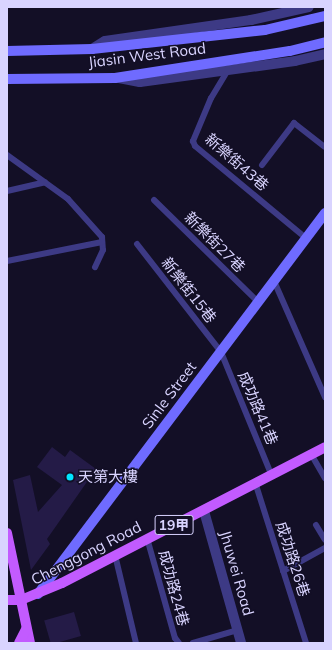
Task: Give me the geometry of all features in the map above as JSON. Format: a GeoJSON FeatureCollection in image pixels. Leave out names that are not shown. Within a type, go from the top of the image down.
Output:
{"type":"FeatureCollection","features":[{"type":"Feature","properties":{"kind":"main road","name":"Chenggong Road"},"geometry":{"type":"LineString","coordinates":[[7,600],[21,600],[38,594],[147,538],[204,511],[255,482],[325,447]]}},
{"type":"Feature","properties":{"kind":"main road"},"geometry":{"type":"LineString","coordinates":[[7,533],[30,643]]}},
{"type":"Feature","properties":{"kind":"main road"},"geometry":{"type":"LineString","coordinates":[[19,643],[26,629]]}},
{"type":"Feature","properties":{"kind":"street"},"geometry":{"type":"LineString","coordinates":[[92,49],[105,41],[251,20],[309,7]]}},
{"type":"Feature","properties":{"kind":"street","name":"Jiasin West Road"},"geometry":{"type":"LineString","coordinates":[[7,51],[92,49],[265,30],[325,16]]}},
{"type":"Feature","properties":{"kind":"street","name":"Jiasin West Road"},"geometry":{"type":"LineString","coordinates":[[7,79],[115,78],[290,51],[325,42]]}},
{"type":"Feature","properties":{"kind":"street"},"geometry":{"type":"LineString","coordinates":[[115,78],[140,82],[295,61],[325,54]]}},
{"type":"Feature","properties":{"kind":"street","name":"Sinle Street"},"geometry":{"type":"LineString","coordinates":[[38,594],[325,213]]}},
{"type":"Feature","properties":{"kind":"street","name":"Jhuwei Road"},"geometry":{"type":"LineString","coordinates":[[204,511],[241,643]]}},
{"type":"Feature","properties":{"kind":"lane","name":"新樂街43巷"},"geometry":{"type":"LineString","coordinates":[[228,70],[211,98],[193,142],[195,146],[306,238]]}},
{"type":"Feature","properties":{"kind":"lane"},"geometry":{"type":"LineString","coordinates":[[262,165],[294,123],[325,147]]}},
{"type":"Feature","properties":{"kind":"lane"},"geometry":{"type":"LineString","coordinates":[[7,155],[68,199],[102,237],[103,250],[95,267]]}},
{"type":"Feature","properties":{"kind":"lane"},"geometry":{"type":"LineString","coordinates":[[7,191],[45,182]]}},
{"type":"Feature","properties":{"kind":"lane","name":"新樂街27巷"},"geometry":{"type":"LineString","coordinates":[[154,200],[258,302]]}},
{"type":"Feature","properties":{"kind":"lane"},"geometry":{"type":"LineString","coordinates":[[7,261],[102,242]]}},
{"type":"Feature","properties":{"kind":"lane","name":"新樂街15巷"},"geometry":{"type":"LineString","coordinates":[[137,244],[220,352]]}},
{"type":"Feature","properties":{"kind":"lane"},"geometry":{"type":"LineString","coordinates":[[274,281],[325,397]]}},
{"type":"Feature","properties":{"kind":"lane","name":"成功路41巷"},"geometry":{"type":"LineString","coordinates":[[220,352],[272,474]]}},
{"type":"Feature","properties":{"kind":"lane"},"geometry":{"type":"LineString","coordinates":[[311,454],[325,478]]}},
{"type":"Feature","properties":{"kind":"lane","name":"成功路26巷"},"geometry":{"type":"LineString","coordinates":[[255,482],[306,643]]}},
{"type":"Feature","properties":{"kind":"lane"},"geometry":{"type":"LineString","coordinates":[[316,525],[325,540]]}},
{"type":"Feature","properties":{"kind":"lane","name":"成功路24巷"},"geometry":{"type":"LineString","coordinates":[[147,538],[175,638],[179,643]]}},
{"type":"Feature","properties":{"kind":"lane"},"geometry":{"type":"LineString","coordinates":[[283,571],[325,548]]}},
{"type":"Feature","properties":{"kind":"lane"},"geometry":{"type":"LineString","coordinates":[[114,555],[136,643]]}},
{"type":"Feature","properties":{"kind":"lane","name":"成功路24巷"},"geometry":{"type":"LineString","coordinates":[[193,643],[238,630]]}},
{"type":"Feature","properties":{"kind":"building"},"geometry":{"type":"Polygon","coordinates":[[[52,447],[65,457],[70,450],[96,469],[47,539],[50,544],[31,570],[13,480],[30,475],[38,512],[62,485],[37,467],[52,447]]]}},
{"type":"Feature","properties":{"kind":"building"},"geometry":{"type":"Polygon","coordinates":[[[74,612],[81,636],[57,643],[51,643],[44,621],[74,612]]]}},
{"type":"Feature","properties":{"kind":"place","name":"天第大樓"},"geometry":{"type":"Point","coordinates":[70,477]}}]}
